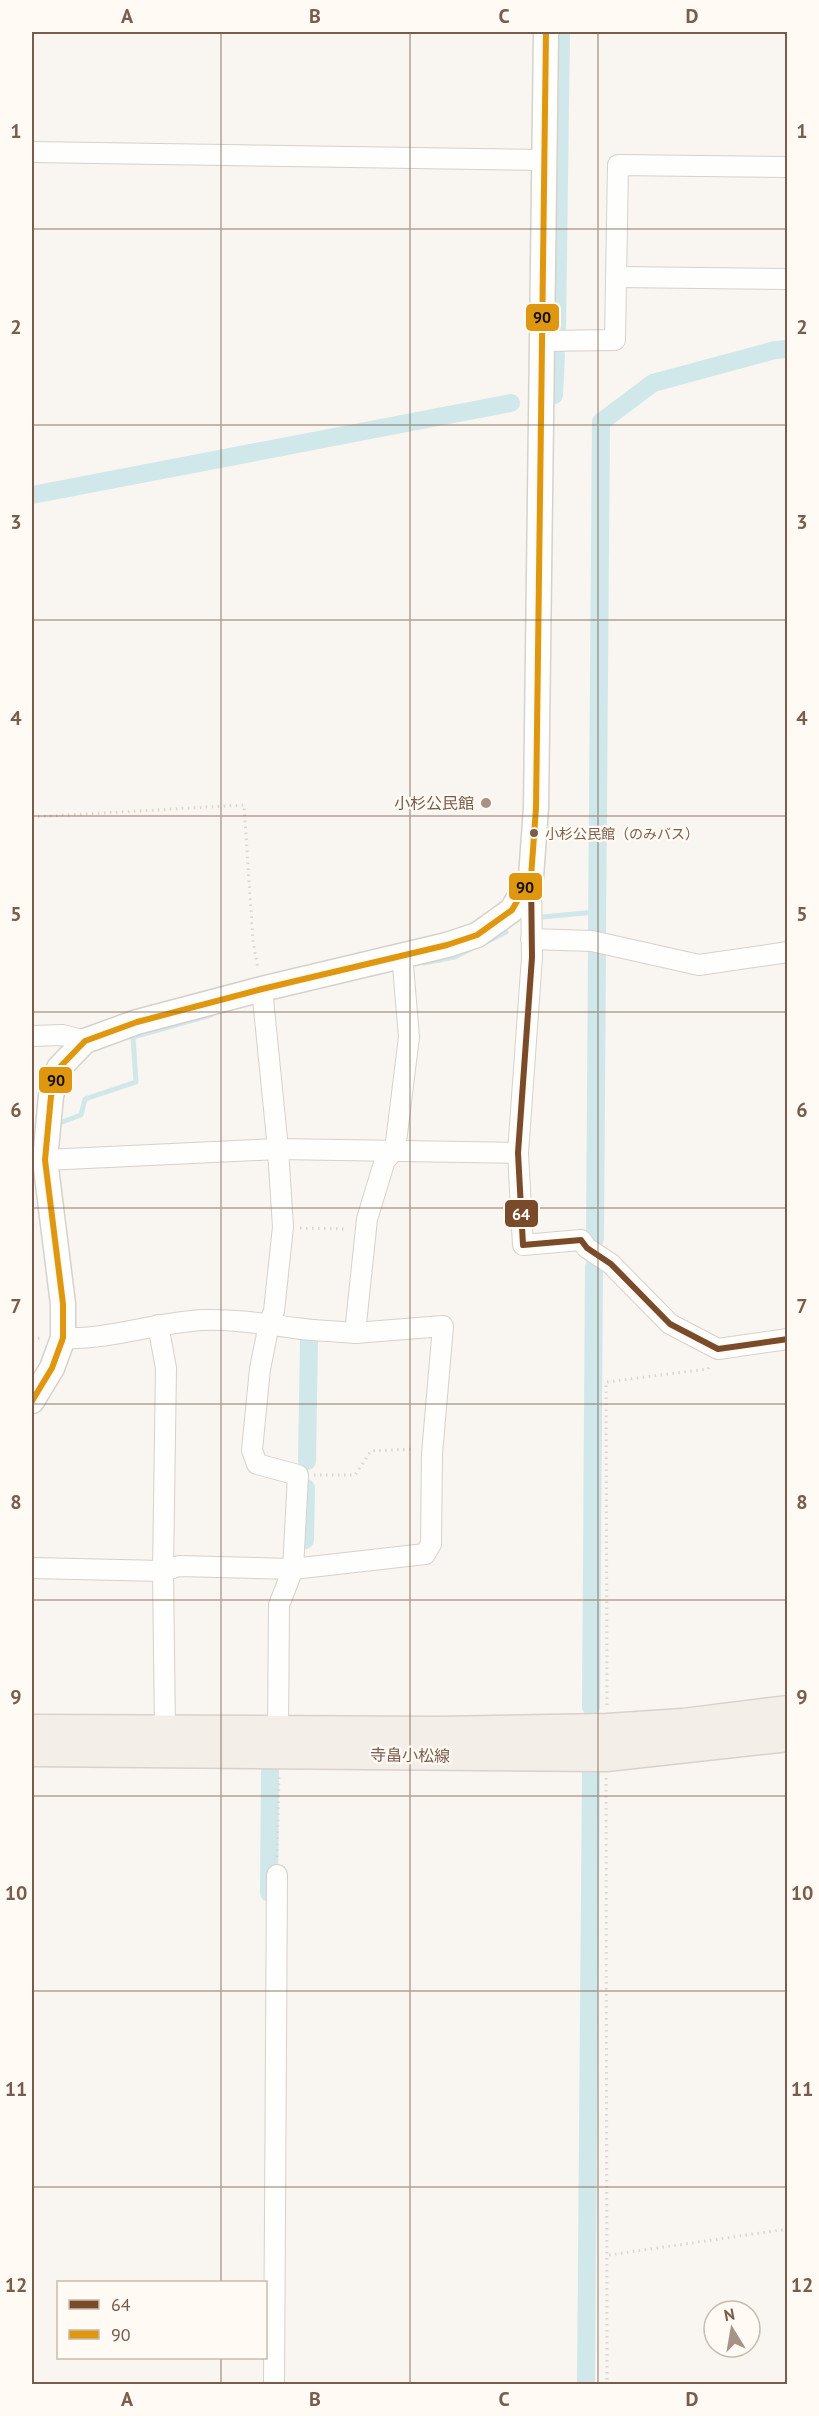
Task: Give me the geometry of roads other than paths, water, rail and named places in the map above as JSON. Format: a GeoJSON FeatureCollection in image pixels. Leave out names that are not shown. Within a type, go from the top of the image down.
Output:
{"type":"FeatureCollection","features":[{"type":"Feature","properties":{"kind":"main road","name":"寺畠小松線"},"geometry":{"type":"LineString","coordinates":[[607,1742],[683,1724],[788,1711]]}},
{"type":"Feature","properties":{"kind":"main road","name":"寺畠小松線"},"geometry":{"type":"LineString","coordinates":[[32,1730],[165,1730],[478,1756],[607,1742],[788,1736]]}},
{"type":"Feature","properties":{"kind":"main road","name":"寺畠小松線"},"geometry":{"type":"LineString","coordinates":[[32,1751],[278,1741]]}},
{"type":"Feature","properties":{"kind":"street"},"geometry":{"type":"LineString","coordinates":[[546,32],[540,341],[536,808],[531,877],[532,957],[518,1153],[523,1245],[581,1240],[587,1248],[611,1264],[670,1324],[718,1349],[788,1339]]}},
{"type":"Feature","properties":{"kind":"street"},"geometry":{"type":"LineString","coordinates":[[32,152],[544,160]]}},
{"type":"Feature","properties":{"kind":"street"},"geometry":{"type":"LineString","coordinates":[[540,341],[615,340],[618,165],[788,167]]}},
{"type":"Feature","properties":{"kind":"street"},"geometry":{"type":"LineString","coordinates":[[617,277],[788,279]]}},
{"type":"Feature","properties":{"kind":"street"},"geometry":{"type":"LineString","coordinates":[[32,1401],[52,1368],[63,1338],[63,1304],[45,1160],[51,1096],[58,1068],[85,1041],[136,1022],[262,988],[447,945],[477,934],[512,910],[531,877]]}},
{"type":"Feature","properties":{"kind":"street"},"geometry":{"type":"LineString","coordinates":[[531,939],[592,941],[699,965],[788,952]]}},
{"type":"Feature","properties":{"kind":"street"},"geometry":{"type":"LineString","coordinates":[[355,1333],[368,1219],[385,1160],[395,1150],[409,1037],[402,954]]}},
{"type":"Feature","properties":{"kind":"street"},"geometry":{"type":"LineString","coordinates":[[262,988],[278,1149],[283,1227],[274,1311],[269,1324],[260,1369],[252,1450],[257,1464],[298,1475],[293,1569],[279,1605],[278,1741]]}},
{"type":"Feature","properties":{"kind":"street"},"geometry":{"type":"LineString","coordinates":[[32,1036],[63,1035],[85,1041]]}},
{"type":"Feature","properties":{"kind":"street"},"geometry":{"type":"LineString","coordinates":[[45,1160],[278,1149],[518,1153]]}},
{"type":"Feature","properties":{"kind":"street"},"geometry":{"type":"LineString","coordinates":[[32,1568],[163,1571],[179,1566],[293,1569],[425,1554],[431,1544],[433,1448],[443,1326],[355,1333],[205,1320],[158,1325],[83,1339],[63,1338]]}},
{"type":"Feature","properties":{"kind":"street"},"geometry":{"type":"LineString","coordinates":[[158,1325],[166,1368],[163,1571],[165,1730]]}},
{"type":"Feature","properties":{"kind":"street"},"geometry":{"type":"LineString","coordinates":[[274,2385],[277,1875]]}},
{"type":"Feature","properties":{"kind":"waterway"},"geometry":{"type":"LineString","coordinates":[[557,330],[561,32]]}},
{"type":"Feature","properties":{"kind":"waterway"},"geometry":{"type":"LineString","coordinates":[[597,933],[601,422],[653,383],[775,350],[788,349]]}},
{"type":"Feature","properties":{"kind":"waterway"},"geometry":{"type":"LineString","coordinates":[[554,395],[556,355]]}},
{"type":"Feature","properties":{"kind":"waterway"},"geometry":{"type":"LineString","coordinates":[[32,495],[511,403]]}},
{"type":"Feature","properties":{"kind":"waterway"},"geometry":{"type":"LineString","coordinates":[[542,917],[596,912]]}},
{"type":"Feature","properties":{"kind":"waterway"},"geometry":{"type":"LineString","coordinates":[[488,941],[506,932]]}},
{"type":"Feature","properties":{"kind":"waterway"},"geometry":{"type":"LineString","coordinates":[[424,963],[455,957],[474,947]]}},
{"type":"Feature","properties":{"kind":"waterway"},"geometry":{"type":"LineString","coordinates":[[595,1239],[597,949]]}},
{"type":"Feature","properties":{"kind":"waterway"},"geometry":{"type":"LineString","coordinates":[[62,1122],[81,1115],[85,1099],[136,1082],[133,1037],[211,1015]]}},
{"type":"Feature","properties":{"kind":"waterway"},"geometry":{"type":"LineString","coordinates":[[591,1707],[594,1267]]}},
{"type":"Feature","properties":{"kind":"waterway"},"geometry":{"type":"LineString","coordinates":[[307,1461],[309,1340]]}},
{"type":"Feature","properties":{"kind":"waterway"},"geometry":{"type":"LineString","coordinates":[[305,1540],[306,1488]]}},
{"type":"Feature","properties":{"kind":"waterway"},"geometry":{"type":"LineString","coordinates":[[269,1893],[270,1769]]}},
{"type":"Feature","properties":{"kind":"waterway"},"geometry":{"type":"LineString","coordinates":[[586,2384],[591,1770]]}},
{"type":"Feature","properties":{"kind":"place","name":"小杉公民館"},"geometry":{"type":"Point","coordinates":[486,803]}},
{"type":"Feature","properties":{"kind":"place","name":"小杉公民館（のみバス）"},"geometry":{"type":"Point","coordinates":[534,833]}}]}
